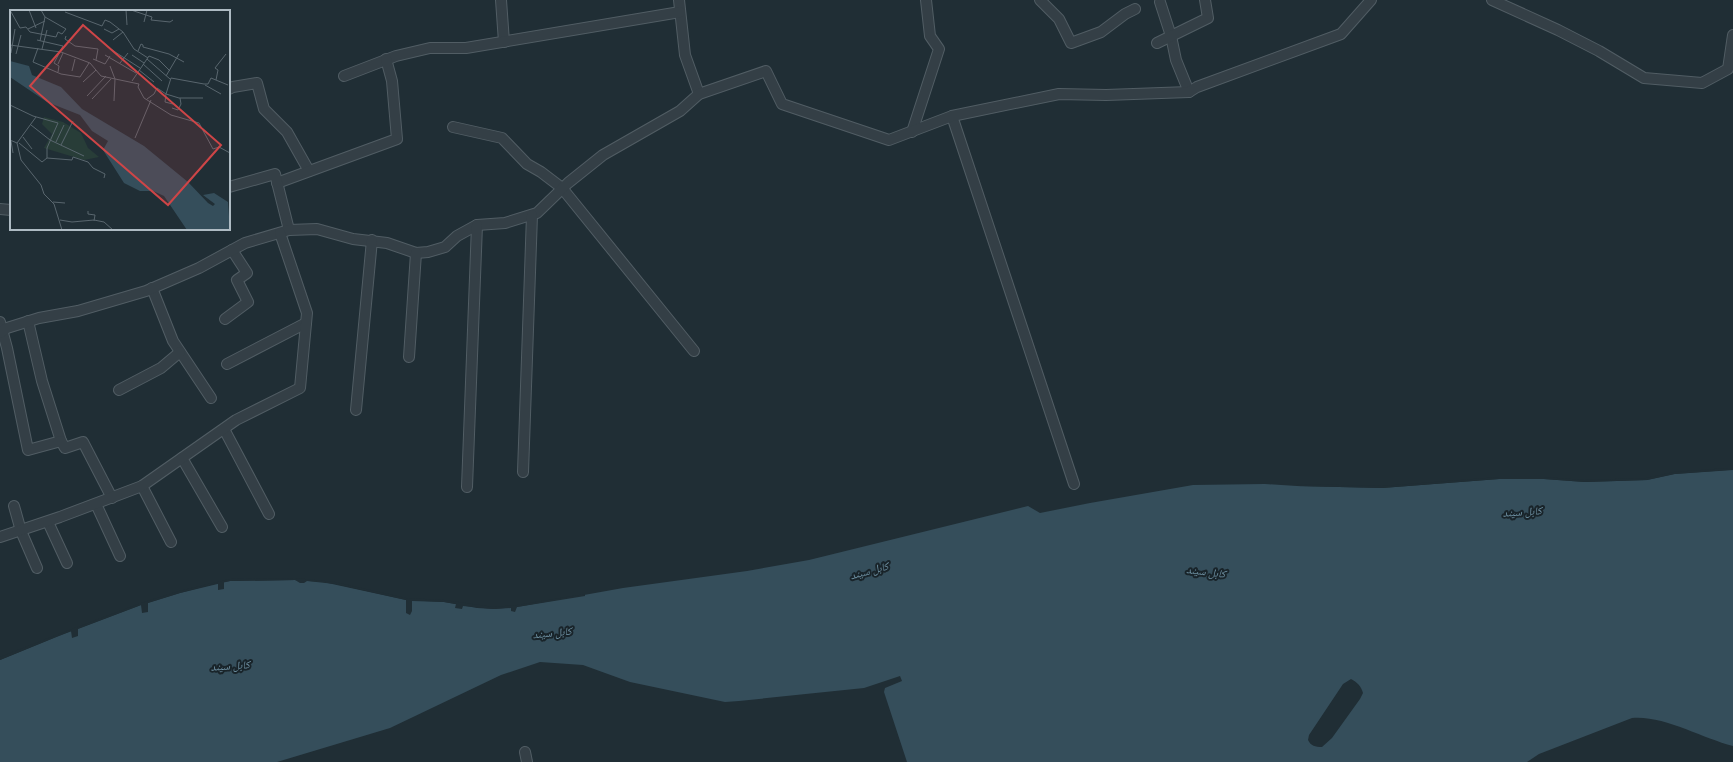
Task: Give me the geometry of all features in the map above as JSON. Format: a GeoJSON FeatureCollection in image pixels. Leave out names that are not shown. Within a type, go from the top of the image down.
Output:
{"type":"FeatureCollection","features":[{"type":"Feature","properties":{"kind":"street"},"geometry":{"type":"LineString","coordinates":[[502,0],[504,42]]}},
{"type":"Feature","properties":{"kind":"street"},"geometry":{"type":"LineString","coordinates":[[679,0],[685,55],[699,94]]}},
{"type":"Feature","properties":{"kind":"street"},"geometry":{"type":"LineString","coordinates":[[912,132],[939,49],[930,36],[926,0]]}},
{"type":"Feature","properties":{"kind":"street"},"geometry":{"type":"LineString","coordinates":[[1040,0],[1059,19],[1071,43],[1101,32],[1135,9]]}},
{"type":"Feature","properties":{"kind":"street"},"geometry":{"type":"LineString","coordinates":[[1157,43],[1208,18],[1205,0]]}},
{"type":"Feature","properties":{"kind":"street"},"geometry":{"type":"LineString","coordinates":[[61,441],[28,450],[1,329],[28,321],[101,305],[152,288],[199,268],[245,243],[284,232],[317,230],[353,239],[372,240],[387,243],[416,253],[445,247],[457,236],[477,225],[504,223],[537,213],[562,188],[604,155],[680,111],[699,94],[766,71],[782,104],[889,140],[952,116],[1059,94],[1106,95],[1189,92],[1196,87],[1341,34],[1372,0]]}},
{"type":"Feature","properties":{"kind":"street"},"geometry":{"type":"LineString","coordinates":[[1492,0],[1558,30],[1599,51],[1644,78],[1702,83],[1728,69],[1733,35]]}},
{"type":"Feature","properties":{"kind":"street"},"geometry":{"type":"LineString","coordinates":[[1160,2],[1171,36],[1176,60],[1189,92]]}},
{"type":"Feature","properties":{"kind":"street"},"geometry":{"type":"LineString","coordinates":[[344,76],[386,59],[430,48],[466,48],[680,12]]}},
{"type":"Feature","properties":{"kind":"street"},"geometry":{"type":"LineString","coordinates":[[277,183],[396,139],[392,81],[386,59]]}},
{"type":"Feature","properties":{"kind":"street"},"geometry":{"type":"LineString","coordinates":[[230,88],[233,86],[257,83],[264,109],[287,132],[309,171]]}},
{"type":"Feature","properties":{"kind":"street"},"geometry":{"type":"LineString","coordinates":[[952,116],[1074,484]]}},
{"type":"Feature","properties":{"kind":"street"},"geometry":{"type":"LineString","coordinates":[[453,127],[502,138],[527,164],[541,172],[562,188],[694,351]]}},
{"type":"Feature","properties":{"kind":"street"},"geometry":{"type":"LineString","coordinates":[[0,537],[48,522],[142,486],[236,420],[300,388],[307,313],[284,232],[275,174],[230,187]]}},
{"type":"Feature","properties":{"kind":"street"},"geometry":{"type":"LineString","coordinates":[[0,209],[10,210]]}},
{"type":"Feature","properties":{"kind":"street"},"geometry":{"type":"LineString","coordinates":[[523,472],[532,215]]}},
{"type":"Feature","properties":{"kind":"street"},"geometry":{"type":"LineString","coordinates":[[467,487],[477,225]]}},
{"type":"Feature","properties":{"kind":"street"},"geometry":{"type":"LineString","coordinates":[[356,410],[372,240]]}},
{"type":"Feature","properties":{"kind":"street"},"geometry":{"type":"LineString","coordinates":[[226,319],[248,302],[237,280],[247,273],[232,250]]}},
{"type":"Feature","properties":{"kind":"street"},"geometry":{"type":"LineString","coordinates":[[409,357],[416,253]]}},
{"type":"Feature","properties":{"kind":"street"},"geometry":{"type":"LineString","coordinates":[[152,288],[173,341],[211,398]]}},
{"type":"Feature","properties":{"kind":"street"},"geometry":{"type":"LineString","coordinates":[[28,321],[42,381],[61,441],[65,448],[83,442],[112,498]]}},
{"type":"Feature","properties":{"kind":"street"},"geometry":{"type":"LineString","coordinates":[[227,364],[306,323]]}},
{"type":"Feature","properties":{"kind":"street"},"geometry":{"type":"LineString","coordinates":[[119,390],[161,368],[180,352]]}},
{"type":"Feature","properties":{"kind":"street"},"geometry":{"type":"LineString","coordinates":[[224,429],[268,514]]}},
{"type":"Feature","properties":{"kind":"street"},"geometry":{"type":"LineString","coordinates":[[182,458],[222,527]]}},
{"type":"Feature","properties":{"kind":"street"},"geometry":{"type":"LineString","coordinates":[[142,486],[171,542]]}},
{"type":"Feature","properties":{"kind":"street"},"geometry":{"type":"LineString","coordinates":[[96,504],[120,556]]}},
{"type":"Feature","properties":{"kind":"street"},"geometry":{"type":"LineString","coordinates":[[14,506],[21,530],[37,568]]}},
{"type":"Feature","properties":{"kind":"street"},"geometry":{"type":"LineString","coordinates":[[48,522],[67,563]]}},
{"type":"Feature","properties":{"kind":"water","name":"کابل سيند"},"geometry":{"type":"Polygon","coordinates":[[[1733,470],[1733,746],[1669,723],[1644,718],[1632,718],[1539,754],[1527,762],[907,762],[884,692],[885,688],[902,681],[900,676],[864,688],[725,702],[630,682],[583,665],[540,662],[501,675],[390,728],[277,762],[0,762],[0,660],[141,605],[180,593],[230,581],[295,580],[323,582],[406,600],[444,602],[477,608],[494,609],[517,607],[623,588],[747,571],[809,560],[1028,506],[1040,513],[1193,485],[1265,484],[1382,488],[1499,479],[1544,479],[1585,482],[1647,480],[1674,474],[1733,470]],[[1351,679],[1343,684],[1309,735],[1308,740],[1312,745],[1322,747],[1332,738],[1360,699],[1363,693],[1358,684],[1351,679]]]}},
{"type":"Feature","properties":{"kind":"pier"},"geometry":{"type":"Polygon","coordinates":[[[1733,468],[1733,470],[1675,474],[1647,480],[1585,482],[1544,479],[1499,479],[1382,488],[1297,486],[1298,484],[1382,486],[1499,477],[1544,477],[1585,480],[1646,478],[1674,472],[1733,468]]]}},
{"type":"Feature","properties":{"kind":"pier"},"geometry":{"type":"Polygon","coordinates":[[[295,578],[335,582],[406,598],[444,600],[494,607],[517,605],[585,594],[585,596],[517,607],[515,612],[511,611],[511,608],[494,609],[463,606],[462,609],[455,608],[456,604],[444,602],[412,601],[412,611],[410,615],[406,613],[406,600],[335,584],[307,581],[300,583],[295,580],[230,581],[224,582],[224,589],[218,590],[218,583],[148,603],[148,612],[142,613],[141,605],[78,629],[78,636],[72,638],[71,631],[0,660],[0,657],[56,635],[141,603],[179,591],[230,579],[295,578]]]}}]}
